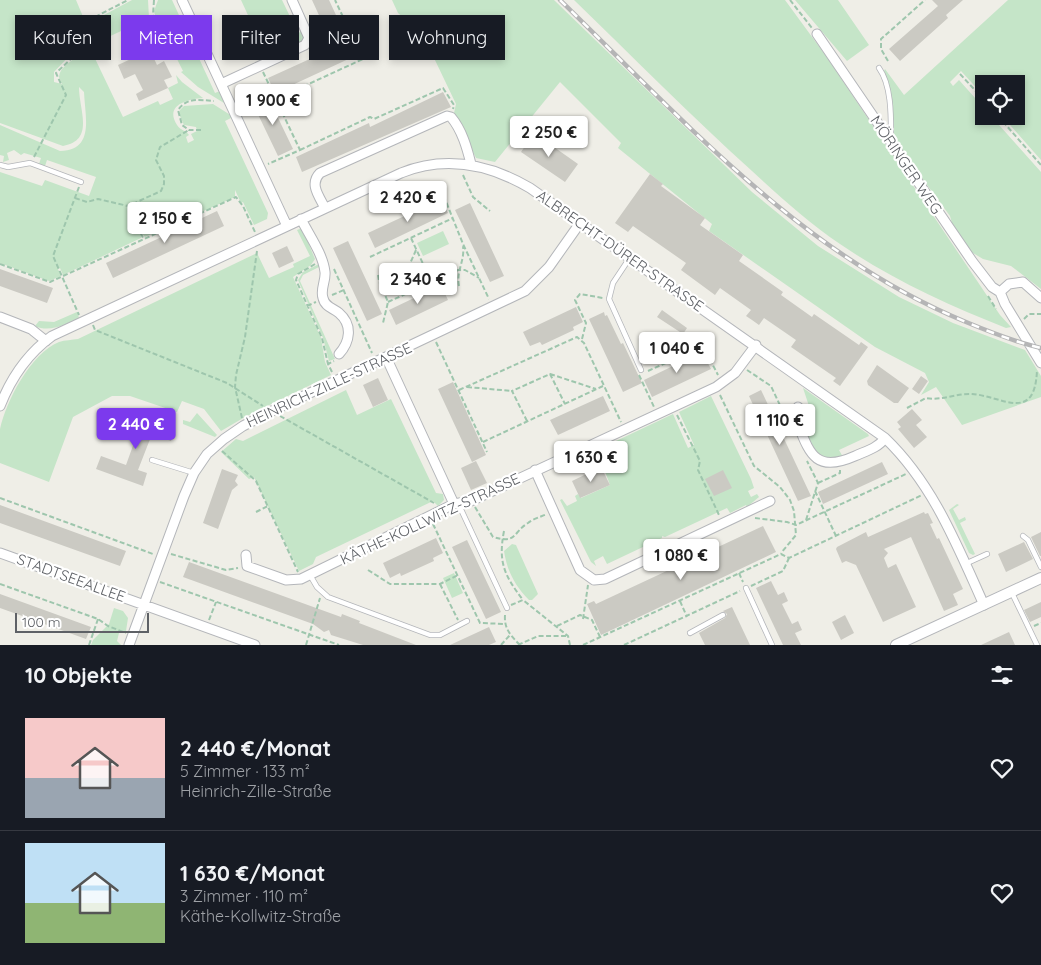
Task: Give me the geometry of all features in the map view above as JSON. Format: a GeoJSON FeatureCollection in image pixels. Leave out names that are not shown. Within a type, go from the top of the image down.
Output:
{"type":"FeatureCollection","features":[{"type":"Feature","properties":{"kind":"street"},"geometry":{"type":"LineString","coordinates":[[182,0],[287,226]]}},
{"type":"Feature","properties":{"kind":"street"},"geometry":{"type":"LineString","coordinates":[[221,84],[300,49],[305,45],[309,38],[292,0]]}},
{"type":"Feature","properties":{"kind":"street","name":"MÖRINGER WEG"},"geometry":{"type":"LineString","coordinates":[[817,34],[986,280],[1000,292],[1039,366]]}},
{"type":"Feature","properties":{"kind":"street"},"geometry":{"type":"LineString","coordinates":[[324,208],[314,186],[320,173],[443,118],[451,117],[467,146],[471,164]]}},
{"type":"Feature","properties":{"kind":"street","name":"ALBRECHT-DÜRER-STRASSE"},"geometry":{"type":"LineString","coordinates":[[0,406],[18,370],[46,341],[82,322],[413,168],[446,163],[471,164],[494,170],[517,180],[756,345],[885,438],[914,470],[929,491],[984,605]]}},
{"type":"Feature","properties":{"kind":"street"},"geometry":{"type":"LineString","coordinates":[[301,219],[325,273],[322,292],[324,302],[342,316],[348,328],[347,343],[340,354]]}},
{"type":"Feature","properties":{"kind":"street","name":"HEINRICH-ZILLE-STRASSE"},"geometry":{"type":"LineString","coordinates":[[131,641],[194,473],[216,446],[243,426],[532,287],[549,267],[580,223]]}},
{"type":"Feature","properties":{"kind":"street"},"geometry":{"type":"LineString","coordinates":[[1000,292],[1009,284],[1023,282],[1041,298]]}},
{"type":"Feature","properties":{"kind":"street"},"geometry":{"type":"LineString","coordinates":[[0,317],[31,329],[46,341]]}},
{"type":"Feature","properties":{"kind":"street","name":"KÄTHE-KOLLWITZ-STRASSE"},"geometry":{"type":"LineString","coordinates":[[301,579],[456,504],[471,501],[719,385],[741,366],[756,345]]}},
{"type":"Feature","properties":{"kind":"street"},"geometry":{"type":"LineString","coordinates":[[386,357],[456,504]]}},
{"type":"Feature","properties":{"kind":"street"},"geometry":{"type":"LineString","coordinates":[[798,407],[794,416],[806,444],[811,453],[822,462],[839,463],[876,446],[885,438]]}},
{"type":"Feature","properties":{"kind":"street"},"geometry":{"type":"LineString","coordinates":[[535,470],[580,570],[594,580],[606,579],[770,502]]}},
{"type":"Feature","properties":{"kind":"street","name":"STADTSEEALLEE"},"geometry":{"type":"LineString","coordinates":[[0,552],[256,645]]}},
{"type":"Feature","properties":{"kind":"street"},"geometry":{"type":"LineString","coordinates":[[246,555],[247,566],[286,580],[301,579]]}},
{"type":"Feature","properties":{"kind":"street"},"geometry":{"type":"LineString","coordinates":[[896,645],[1041,578]]}},
{"type":"Feature","properties":{"kind":"lane"},"geometry":{"type":"LineString","coordinates":[[879,68],[889,100],[891,144]]}},
{"type":"Feature","properties":{"kind":"lane"},"geometry":{"type":"LineString","coordinates":[[0,165],[8,168],[30,163],[81,182]]}},
{"type":"Feature","properties":{"kind":"lane"},"geometry":{"type":"LineString","coordinates":[[629,259],[609,291],[612,308],[641,370]]}},
{"type":"Feature","properties":{"kind":"lane"},"geometry":{"type":"LineString","coordinates":[[152,460],[194,473]]}},
{"type":"Feature","properties":{"kind":"lane"},"geometry":{"type":"LineString","coordinates":[[456,504],[507,608]]}},
{"type":"Feature","properties":{"kind":"lane"},"geometry":{"type":"LineString","coordinates":[[1023,536],[1028,540],[1041,567]]}},
{"type":"Feature","properties":{"kind":"lane"},"geometry":{"type":"LineString","coordinates":[[965,564],[987,554]]}},
{"type":"Feature","properties":{"kind":"lane"},"geometry":{"type":"LineString","coordinates":[[310,574],[322,593],[336,601],[430,635],[440,635],[467,620]]}},
{"type":"Feature","properties":{"kind":"lane"},"geometry":{"type":"LineString","coordinates":[[746,588],[772,645]]}},
{"type":"Feature","properties":{"kind":"lane"},"geometry":{"type":"LineString","coordinates":[[1011,592],[1037,645]]}},
{"type":"Feature","properties":{"kind":"lane"},"geometry":{"type":"LineString","coordinates":[[690,632],[722,615]]}},
{"type":"Feature","properties":{"kind":"path"},"geometry":{"type":"LineString","coordinates":[[30,163],[66,95],[56,73],[74,56],[82,31],[89,20],[128,0]]}},
{"type":"Feature","properties":{"kind":"path"},"geometry":{"type":"LineString","coordinates":[[152,15],[154,0]]}},
{"type":"Feature","properties":{"kind":"path"},"geometry":{"type":"LineString","coordinates":[[276,99],[363,59],[335,0]]}},
{"type":"Feature","properties":{"kind":"path"},"geometry":{"type":"LineString","coordinates":[[790,0],[817,34]]}},
{"type":"Feature","properties":{"kind":"path"},"geometry":{"type":"LineString","coordinates":[[888,61],[881,49],[881,39],[926,0]]}},
{"type":"Feature","properties":{"kind":"path"},"geometry":{"type":"LineString","coordinates":[[260,66],[300,150]]}},
{"type":"Feature","properties":{"kind":"path"},"geometry":{"type":"LineString","coordinates":[[960,74],[975,90]]}},
{"type":"Feature","properties":{"kind":"path"},"geometry":{"type":"LineString","coordinates":[[260,168],[370,117],[374,119],[443,88],[454,105],[451,117]]}},
{"type":"Feature","properties":{"kind":"path"},"geometry":{"type":"LineString","coordinates":[[189,130],[182,125],[178,117],[178,110],[183,103],[191,100],[214,101]]}},
{"type":"Feature","properties":{"kind":"path"},"geometry":{"type":"LineString","coordinates":[[1006,125],[1041,165]]}},
{"type":"Feature","properties":{"kind":"path"},"geometry":{"type":"LineString","coordinates":[[75,198],[87,202],[98,199],[128,206],[161,191],[164,184],[164,176],[156,160],[160,147],[189,130],[201,130]]}},
{"type":"Feature","properties":{"kind":"path"},"geometry":{"type":"LineString","coordinates":[[463,175],[473,198],[490,211]]}},
{"type":"Feature","properties":{"kind":"path"},"geometry":{"type":"LineString","coordinates":[[81,182],[53,256],[82,322]]}},
{"type":"Feature","properties":{"kind":"path"},"geometry":{"type":"LineString","coordinates":[[441,189],[463,244],[493,307]]}},
{"type":"Feature","properties":{"kind":"path"},"geometry":{"type":"LineString","coordinates":[[0,264],[50,282],[143,238],[236,198],[243,206],[258,239],[235,387],[243,426]]}},
{"type":"Feature","properties":{"kind":"path"},"geometry":{"type":"LineString","coordinates":[[128,206],[143,238]]}},
{"type":"Feature","properties":{"kind":"path"},"geometry":{"type":"LineString","coordinates":[[370,257],[453,218]]}},
{"type":"Feature","properties":{"kind":"path"},"geometry":{"type":"LineString","coordinates":[[411,238],[431,282]]}},
{"type":"Feature","properties":{"kind":"path"},"geometry":{"type":"LineString","coordinates":[[459,286],[458,270],[463,258],[463,244]]}},
{"type":"Feature","properties":{"kind":"path"},"geometry":{"type":"LineString","coordinates":[[416,250],[409,266],[426,270]]}},
{"type":"Feature","properties":{"kind":"path"},"geometry":{"type":"LineString","coordinates":[[321,261],[302,271],[296,280],[322,338],[328,364],[336,381]]}},
{"type":"Feature","properties":{"kind":"path"},"geometry":{"type":"LineString","coordinates":[[332,265],[376,362]]}},
{"type":"Feature","properties":{"kind":"path"},"geometry":{"type":"LineString","coordinates":[[388,302],[458,270],[465,270],[479,278]]}},
{"type":"Feature","properties":{"kind":"path"},"geometry":{"type":"LineString","coordinates":[[378,275],[388,302],[383,324]]}},
{"type":"Feature","properties":{"kind":"path"},"geometry":{"type":"LineString","coordinates":[[612,308],[606,306],[603,298],[580,294],[575,300],[586,323],[582,339],[624,429]]}},
{"type":"Feature","properties":{"kind":"path"},"geometry":{"type":"LineString","coordinates":[[1025,323],[1026,316],[1041,314]]}},
{"type":"Feature","properties":{"kind":"path"},"geometry":{"type":"LineString","coordinates":[[433,336],[488,452]]}},
{"type":"Feature","properties":{"kind":"path"},"geometry":{"type":"LineString","coordinates":[[459,390],[572,338],[582,339]]}},
{"type":"Feature","properties":{"kind":"path"},"geometry":{"type":"LineString","coordinates":[[657,343],[667,363]]}},
{"type":"Feature","properties":{"kind":"path"},"geometry":{"type":"LineString","coordinates":[[582,645],[601,638],[781,554],[793,540],[796,525],[790,500],[780,486],[754,466],[703,346],[638,375]]}},
{"type":"Feature","properties":{"kind":"path"},"geometry":{"type":"LineString","coordinates":[[328,364],[340,358],[340,354]]}},
{"type":"Feature","properties":{"kind":"path"},"geometry":{"type":"LineString","coordinates":[[741,366],[771,386],[787,419]]}},
{"type":"Feature","properties":{"kind":"path"},"geometry":{"type":"LineString","coordinates":[[907,408],[926,398],[937,399],[972,394],[1010,404],[1019,402],[1028,399],[1034,392],[1039,366]]}},
{"type":"Feature","properties":{"kind":"path"},"geometry":{"type":"LineString","coordinates":[[638,375],[641,370]]}},
{"type":"Feature","properties":{"kind":"path"},"geometry":{"type":"LineString","coordinates":[[465,387],[512,391],[550,374],[597,389]]}},
{"type":"Feature","properties":{"kind":"path"},"geometry":{"type":"LineString","coordinates":[[550,374],[565,404]]}},
{"type":"Feature","properties":{"kind":"path"},"geometry":{"type":"LineString","coordinates":[[638,375],[657,414]]}},
{"type":"Feature","properties":{"kind":"path"},"geometry":{"type":"LineString","coordinates":[[483,442],[604,386]]}},
{"type":"Feature","properties":{"kind":"path"},"geometry":{"type":"LineString","coordinates":[[512,391],[527,421]]}},
{"type":"Feature","properties":{"kind":"path"},"geometry":{"type":"LineString","coordinates":[[673,406],[700,461],[698,470],[723,524]]}},
{"type":"Feature","properties":{"kind":"path"},"geometry":{"type":"LineString","coordinates":[[216,446],[256,481],[301,579]]}},
{"type":"Feature","properties":{"kind":"path"},"geometry":{"type":"LineString","coordinates":[[806,459],[818,483],[806,520]]}},
{"type":"Feature","properties":{"kind":"path"},"geometry":{"type":"LineString","coordinates":[[748,512],[757,518],[781,520],[796,525],[914,470]]}},
{"type":"Feature","properties":{"kind":"path"},"geometry":{"type":"LineString","coordinates":[[815,491],[836,536]]}},
{"type":"Feature","properties":{"kind":"path"},"geometry":{"type":"LineString","coordinates":[[624,645],[783,571],[789,558],[929,491]]}},
{"type":"Feature","properties":{"kind":"path"},"geometry":{"type":"LineString","coordinates":[[0,498],[163,555],[226,570],[247,566]]}},
{"type":"Feature","properties":{"kind":"path"},"geometry":{"type":"LineString","coordinates":[[471,501],[493,537],[502,540],[517,535],[529,522],[554,511]]}},
{"type":"Feature","properties":{"kind":"path"},"geometry":{"type":"LineString","coordinates":[[256,512],[268,506]]}},
{"type":"Feature","properties":{"kind":"path"},"geometry":{"type":"LineString","coordinates":[[430,517],[480,623],[505,624]]}},
{"type":"Feature","properties":{"kind":"path"},"geometry":{"type":"LineString","coordinates":[[504,532],[500,554],[503,568],[523,600],[568,636],[570,645]]}},
{"type":"Feature","properties":{"kind":"path"},"geometry":{"type":"LineString","coordinates":[[781,554],[789,558]]}},
{"type":"Feature","properties":{"kind":"path"},"geometry":{"type":"LineString","coordinates":[[368,570],[390,584],[440,584],[458,575]]}},
{"type":"Feature","properties":{"kind":"path"},"geometry":{"type":"LineString","coordinates":[[739,573],[746,588]]}},
{"type":"Feature","properties":{"kind":"path"},"geometry":{"type":"LineString","coordinates":[[583,618],[589,578]]}},
{"type":"Feature","properties":{"kind":"path"},"geometry":{"type":"LineString","coordinates":[[154,579],[339,645]]}},
{"type":"Feature","properties":{"kind":"path"},"geometry":{"type":"LineString","coordinates":[[0,584],[98,619],[131,641]]}},
{"type":"Feature","properties":{"kind":"path"},"geometry":{"type":"LineString","coordinates":[[440,584],[460,624]]}},
{"type":"Feature","properties":{"kind":"path"},"geometry":{"type":"LineString","coordinates":[[306,645],[322,593]]}},
{"type":"Feature","properties":{"kind":"path"},"geometry":{"type":"LineString","coordinates":[[523,600],[507,608],[505,624],[510,635],[519,644],[538,636],[568,636]]}},
{"type":"Feature","properties":{"kind":"path"},"geometry":{"type":"LineString","coordinates":[[680,600],[695,628]]}},
{"type":"Feature","properties":{"kind":"path"},"geometry":{"type":"LineString","coordinates":[[207,627],[216,602]]}},
{"type":"Feature","properties":{"kind":"path"},"geometry":{"type":"LineString","coordinates":[[557,626],[580,616],[592,620],[601,638]]}},
{"type":"Feature","properties":{"kind":"path"},"geometry":{"type":"LineString","coordinates":[[89,645],[98,619]]}},
{"type":"Feature","properties":{"kind":"path"},"geometry":{"type":"LineString","coordinates":[[500,645],[510,635]]}},
{"type":"Feature","properties":{"kind":"green space"},"geometry":{"type":"Polygon","coordinates":[[[0,0],[76,0],[82,15],[15,15],[15,60],[65,60],[54,72],[54,82],[62,84],[59,77],[60,73],[73,60],[96,60],[123,117],[158,101],[160,105],[173,99],[168,88],[178,83],[176,75],[203,98],[180,104],[173,112],[177,125],[189,135],[186,137],[188,143],[194,140],[191,134],[197,131],[196,127],[184,125],[179,114],[184,106],[213,104],[232,116],[225,121],[268,213],[267,219],[254,225],[235,190],[235,197],[145,237],[141,233],[141,238],[63,275],[60,268],[58,269],[61,276],[49,281],[0,263],[0,172],[42,186],[45,180],[89,196],[96,177],[47,160],[45,166],[39,164],[41,158],[24,153],[21,155],[14,150],[7,153],[9,160],[3,162],[4,156],[0,155],[0,125],[60,151],[71,149],[79,145],[86,130],[84,92],[79,87],[83,123],[79,138],[73,143],[63,146],[0,123],[0,0]]]}},
{"type":"Feature","properties":{"kind":"green space"},"geometry":{"type":"Polygon","coordinates":[[[132,0],[148,0],[149,15],[121,15],[121,31],[111,36],[111,15],[104,15],[132,0]]]}},
{"type":"Feature","properties":{"kind":"green space"},"geometry":{"type":"Polygon","coordinates":[[[158,0],[172,0],[179,15],[155,15],[154,11],[158,0]]]}},
{"type":"Feature","properties":{"kind":"green space"},"geometry":{"type":"Polygon","coordinates":[[[241,0],[282,0],[289,15],[248,15],[241,0]]]}},
{"type":"Feature","properties":{"kind":"green space"},"geometry":{"type":"Polygon","coordinates":[[[392,0],[554,0],[752,192],[818,246],[899,297],[953,323],[1025,350],[1041,376],[1041,397],[962,425],[936,387],[921,395],[929,382],[925,373],[875,347],[709,231],[712,224],[618,148],[621,143],[560,82],[495,162],[476,158],[454,113],[456,104],[435,60],[505,60],[505,15],[400,15],[392,0]]]}},
{"type":"Feature","properties":{"kind":"green space"},"geometry":{"type":"Polygon","coordinates":[[[574,0],[785,0],[826,56],[1000,315],[1011,327],[1006,328],[920,290],[879,269],[828,236],[784,200],[729,150],[574,0]]]}},
{"type":"Feature","properties":{"kind":"green space"},"geometry":{"type":"Polygon","coordinates":[[[795,0],[838,0],[869,45],[847,61],[795,0]]]}},
{"type":"Feature","properties":{"kind":"green space"},"geometry":{"type":"Polygon","coordinates":[[[1008,0],[1041,0],[1041,160],[1010,125],[1025,125],[1025,75],[975,75],[975,86],[961,71],[950,82],[953,86],[959,80],[975,98],[975,125],[999,125],[1041,172],[1041,289],[1011,266],[983,259],[973,253],[954,230],[950,216],[893,139],[885,69],[904,95],[1008,0]]]}},
{"type":"Feature","properties":{"kind":"green space"},"geometry":{"type":"Polygon","coordinates":[[[303,31],[304,38],[299,45],[299,33],[303,31]]]}},
{"type":"Feature","properties":{"kind":"green space"},"geometry":{"type":"Polygon","coordinates":[[[178,60],[200,60],[215,93],[220,91],[224,103],[198,87],[181,72],[183,71],[178,60]]]}},
{"type":"Feature","properties":{"kind":"green space"},"geometry":{"type":"Polygon","coordinates":[[[302,228],[315,259],[311,265],[293,277],[321,338],[325,362],[331,375],[245,417],[221,431],[204,409],[182,401],[177,412],[130,396],[112,396],[73,417],[49,482],[0,463],[0,429],[8,405],[21,379],[39,356],[49,348],[59,342],[78,339],[257,253],[269,278],[294,267],[293,264],[310,256],[297,230],[302,228]]]}},
{"type":"Feature","properties":{"kind":"green space"},"geometry":{"type":"Polygon","coordinates":[[[443,231],[449,244],[423,256],[417,243],[443,231]]]}},
{"type":"Feature","properties":{"kind":"green space"},"geometry":{"type":"Polygon","coordinates":[[[319,264],[321,266],[303,275],[300,281],[335,359],[329,361],[323,338],[298,280],[303,272],[319,264]]]}},
{"type":"Feature","properties":{"kind":"green space"},"geometry":{"type":"Polygon","coordinates":[[[77,312],[79,318],[58,327],[46,329],[35,326],[39,321],[54,322],[77,312]]]}},
{"type":"Feature","properties":{"kind":"green space"},"geometry":{"type":"Polygon","coordinates":[[[803,388],[869,436],[839,450],[843,457],[822,457],[814,450],[804,431],[811,412],[803,388]]]}},
{"type":"Feature","properties":{"kind":"green space"},"geometry":{"type":"Polygon","coordinates":[[[346,390],[357,415],[391,399],[436,493],[443,494],[444,500],[438,506],[433,501],[316,557],[313,564],[299,571],[254,477],[249,479],[221,452],[236,439],[243,441],[346,390]]]}},
{"type":"Feature","properties":{"kind":"green space"},"geometry":{"type":"Polygon","coordinates":[[[711,396],[751,479],[754,488],[748,491],[751,497],[757,494],[759,497],[747,507],[746,505],[730,513],[727,508],[665,537],[662,536],[662,538],[607,564],[603,556],[594,561],[596,566],[591,562],[560,500],[562,499],[567,506],[577,501],[575,496],[578,494],[581,498],[610,485],[597,450],[673,414],[688,448],[694,445],[679,412],[711,396]]]}},
{"type":"Feature","properties":{"kind":"green space"},"geometry":{"type":"Polygon","coordinates":[[[197,413],[217,435],[215,437],[183,424],[183,420],[190,422],[197,413]]]}},
{"type":"Feature","properties":{"kind":"green space"},"geometry":{"type":"Polygon","coordinates":[[[957,504],[959,505],[953,509],[959,520],[965,517],[966,520],[960,523],[975,554],[973,555],[969,553],[949,510],[957,504]]]}},
{"type":"Feature","properties":{"kind":"green space"},"geometry":{"type":"Polygon","coordinates":[[[512,544],[516,545],[538,594],[532,600],[529,600],[512,578],[507,565],[504,551],[512,544]]]}},
{"type":"Feature","properties":{"kind":"green space"},"geometry":{"type":"Polygon","coordinates":[[[454,573],[463,593],[452,598],[443,578],[454,573]]]}},
{"type":"Feature","properties":{"kind":"green space"},"geometry":{"type":"Polygon","coordinates":[[[114,608],[123,611],[128,618],[126,631],[119,633],[117,641],[121,645],[91,645],[93,640],[109,624],[114,608]]]}},
{"type":"Feature","properties":{"kind":"building"},"geometry":{"type":"Polygon","coordinates":[[[312,0],[329,0],[336,15],[319,15],[312,0]]]}},
{"type":"Feature","properties":{"kind":"building"},"geometry":{"type":"Polygon","coordinates":[[[932,0],[963,0],[946,15],[948,18],[900,61],[889,49],[938,6],[932,0]]]}},
{"type":"Feature","properties":{"kind":"building"},"geometry":{"type":"Polygon","coordinates":[[[309,59],[346,60],[275,93],[268,78],[309,59]]]}},
{"type":"Feature","properties":{"kind":"building"},"geometry":{"type":"Polygon","coordinates":[[[129,60],[155,60],[157,65],[164,61],[172,77],[164,80],[168,88],[139,101],[136,94],[143,90],[135,74],[124,79],[118,65],[129,60]]]}},
{"type":"Feature","properties":{"kind":"building"},"geometry":{"type":"Polygon","coordinates":[[[443,92],[451,107],[302,172],[296,157],[369,123],[370,127],[443,92]]]}},
{"type":"Feature","properties":{"kind":"building"},"geometry":{"type":"Polygon","coordinates":[[[268,97],[293,149],[278,156],[253,104],[268,97]]]}},
{"type":"Feature","properties":{"kind":"building"},"geometry":{"type":"Polygon","coordinates":[[[534,133],[578,164],[565,182],[521,152],[534,133]]]}},
{"type":"Feature","properties":{"kind":"building"},"geometry":{"type":"Polygon","coordinates":[[[650,174],[663,184],[661,186],[705,218],[700,225],[743,255],[739,261],[783,292],[781,295],[812,317],[814,314],[859,345],[861,342],[868,347],[840,386],[833,381],[836,378],[791,347],[796,340],[764,318],[759,325],[746,316],[751,310],[720,288],[715,295],[681,270],[686,263],[633,226],[628,232],[615,223],[650,174]]]}},
{"type":"Feature","properties":{"kind":"building"},"geometry":{"type":"Polygon","coordinates":[[[441,199],[448,213],[375,248],[368,233],[441,199]]]}},
{"type":"Feature","properties":{"kind":"building"},"geometry":{"type":"Polygon","coordinates":[[[470,203],[504,276],[490,282],[455,210],[470,203]]]}},
{"type":"Feature","properties":{"kind":"building"},"geometry":{"type":"Polygon","coordinates":[[[217,211],[224,226],[113,278],[106,263],[217,211]]]}},
{"type":"Feature","properties":{"kind":"building"},"geometry":{"type":"Polygon","coordinates":[[[348,241],[382,314],[367,321],[333,248],[348,241]]]}},
{"type":"Feature","properties":{"kind":"building"},"geometry":{"type":"Polygon","coordinates":[[[287,246],[294,261],[279,268],[272,253],[287,246]]]}},
{"type":"Feature","properties":{"kind":"building"},"geometry":{"type":"Polygon","coordinates":[[[0,269],[53,288],[47,303],[0,286],[0,269]]]}},
{"type":"Feature","properties":{"kind":"building"},"geometry":{"type":"Polygon","coordinates":[[[441,285],[448,300],[396,325],[389,310],[441,285]]]}},
{"type":"Feature","properties":{"kind":"building"},"geometry":{"type":"Polygon","coordinates":[[[576,307],[583,322],[573,327],[574,330],[542,345],[540,342],[530,346],[523,332],[576,307]]]}},
{"type":"Feature","properties":{"kind":"building"},"geometry":{"type":"Polygon","coordinates":[[[662,310],[687,328],[683,334],[657,317],[662,310]]]}},
{"type":"Feature","properties":{"kind":"building"},"geometry":{"type":"Polygon","coordinates":[[[604,312],[621,344],[623,343],[642,383],[623,392],[589,319],[604,312]]]}},
{"type":"Feature","properties":{"kind":"building"},"geometry":{"type":"Polygon","coordinates":[[[702,352],[711,369],[652,397],[644,380],[702,352]]]}},
{"type":"Feature","properties":{"kind":"building"},"geometry":{"type":"Polygon","coordinates":[[[877,365],[909,388],[898,403],[894,403],[868,385],[867,381],[877,365]]]}},
{"type":"Feature","properties":{"kind":"building"},"geometry":{"type":"Polygon","coordinates":[[[921,376],[928,381],[919,394],[912,389],[921,376]]]}},
{"type":"Feature","properties":{"kind":"building"},"geometry":{"type":"Polygon","coordinates":[[[378,378],[388,400],[373,407],[363,385],[378,378]]]}},
{"type":"Feature","properties":{"kind":"building"},"geometry":{"type":"Polygon","coordinates":[[[453,382],[486,455],[472,462],[438,389],[453,382]]]}},
{"type":"Feature","properties":{"kind":"building"},"geometry":{"type":"Polygon","coordinates":[[[761,390],[811,496],[798,501],[749,396],[761,390]]]}},
{"type":"Feature","properties":{"kind":"building"},"geometry":{"type":"Polygon","coordinates":[[[603,396],[610,411],[558,435],[550,420],[603,396]]]}},
{"type":"Feature","properties":{"kind":"building"},"geometry":{"type":"Polygon","coordinates":[[[912,409],[922,420],[916,425],[927,437],[914,448],[898,429],[901,427],[897,422],[912,409]]]}},
{"type":"Feature","properties":{"kind":"building"},"geometry":{"type":"Polygon","coordinates":[[[130,412],[175,429],[171,441],[152,434],[138,470],[147,473],[143,486],[96,469],[101,456],[126,465],[139,429],[125,424],[130,412]]]}},
{"type":"Feature","properties":{"kind":"building"},"geometry":{"type":"Polygon","coordinates":[[[476,461],[487,483],[471,490],[461,468],[476,461]]]}},
{"type":"Feature","properties":{"kind":"building"},"geometry":{"type":"Polygon","coordinates":[[[882,462],[888,474],[823,504],[818,492],[882,462]]]}},
{"type":"Feature","properties":{"kind":"building"},"geometry":{"type":"Polygon","coordinates":[[[601,467],[610,485],[580,498],[572,481],[601,467]]]}},
{"type":"Feature","properties":{"kind":"building"},"geometry":{"type":"Polygon","coordinates":[[[222,469],[238,475],[235,481],[238,485],[232,490],[218,529],[203,523],[222,469]]]}},
{"type":"Feature","properties":{"kind":"building"},"geometry":{"type":"Polygon","coordinates":[[[723,470],[732,488],[714,496],[705,479],[723,470]]]}},
{"type":"Feature","properties":{"kind":"building"},"geometry":{"type":"Polygon","coordinates":[[[0,505],[126,551],[120,566],[0,523],[0,505]]]}},
{"type":"Feature","properties":{"kind":"building"},"geometry":{"type":"Polygon","coordinates":[[[924,512],[925,514],[928,513],[933,523],[930,524],[937,539],[939,538],[963,589],[953,594],[958,605],[944,611],[911,537],[884,549],[888,553],[884,558],[888,568],[896,564],[916,607],[883,622],[856,565],[846,561],[842,563],[836,549],[866,532],[868,537],[924,512]]]}},
{"type":"Feature","properties":{"kind":"building"},"geometry":{"type":"Polygon","coordinates":[[[763,526],[776,552],[601,635],[587,604],[594,601],[596,604],[763,526]]]}},
{"type":"Feature","properties":{"kind":"building"},"geometry":{"type":"Polygon","coordinates":[[[1041,532],[1041,556],[1040,556],[1031,537],[1041,532]]]}},
{"type":"Feature","properties":{"kind":"building"},"geometry":{"type":"Polygon","coordinates":[[[436,538],[443,553],[433,558],[434,561],[401,576],[400,573],[390,578],[383,563],[436,538]]]}},
{"type":"Feature","properties":{"kind":"building"},"geometry":{"type":"Polygon","coordinates":[[[467,540],[501,612],[486,619],[452,547],[467,540]]]}},
{"type":"Feature","properties":{"kind":"building"},"geometry":{"type":"Polygon","coordinates":[[[1024,542],[1033,559],[1006,572],[998,554],[1024,542]]]}},
{"type":"Feature","properties":{"kind":"building"},"geometry":{"type":"Polygon","coordinates":[[[189,562],[341,617],[342,614],[360,621],[359,623],[416,645],[363,645],[331,635],[329,630],[324,632],[313,624],[183,577],[189,562]]]}},
{"type":"Feature","properties":{"kind":"building"},"geometry":{"type":"Polygon","coordinates":[[[771,581],[778,595],[784,592],[788,601],[782,604],[792,624],[798,621],[802,630],[795,633],[801,645],[783,645],[756,588],[771,581]]]}},
{"type":"Feature","properties":{"kind":"building"},"geometry":{"type":"Polygon","coordinates":[[[0,594],[91,627],[86,639],[0,608],[0,594]]]}},
{"type":"Feature","properties":{"kind":"building"},"geometry":{"type":"Polygon","coordinates":[[[1041,602],[1041,617],[1030,622],[1024,610],[1041,602]]]}},
{"type":"Feature","properties":{"kind":"building"},"geometry":{"type":"Polygon","coordinates":[[[732,607],[750,645],[705,645],[699,633],[725,618],[727,614],[723,611],[732,607]]]}},
{"type":"Feature","properties":{"kind":"building"},"geometry":{"type":"Polygon","coordinates":[[[845,615],[854,633],[841,640],[832,622],[845,615]]]}},
{"type":"Feature","properties":{"kind":"building"},"geometry":{"type":"Polygon","coordinates":[[[489,627],[496,642],[489,645],[450,645],[489,627]]]}},
{"type":"Feature","properties":{"kind":"building"},"geometry":{"type":"Polygon","coordinates":[[[1009,632],[1015,645],[981,645],[1009,632]]]}},
{"type":"Feature","properties":{"kind":"railway"},"geometry":{"type":"LineString","coordinates":[[560,0],[700,137],[748,181],[799,223],[851,260],[907,294],[966,322],[1012,340],[1041,348]]}}]}
